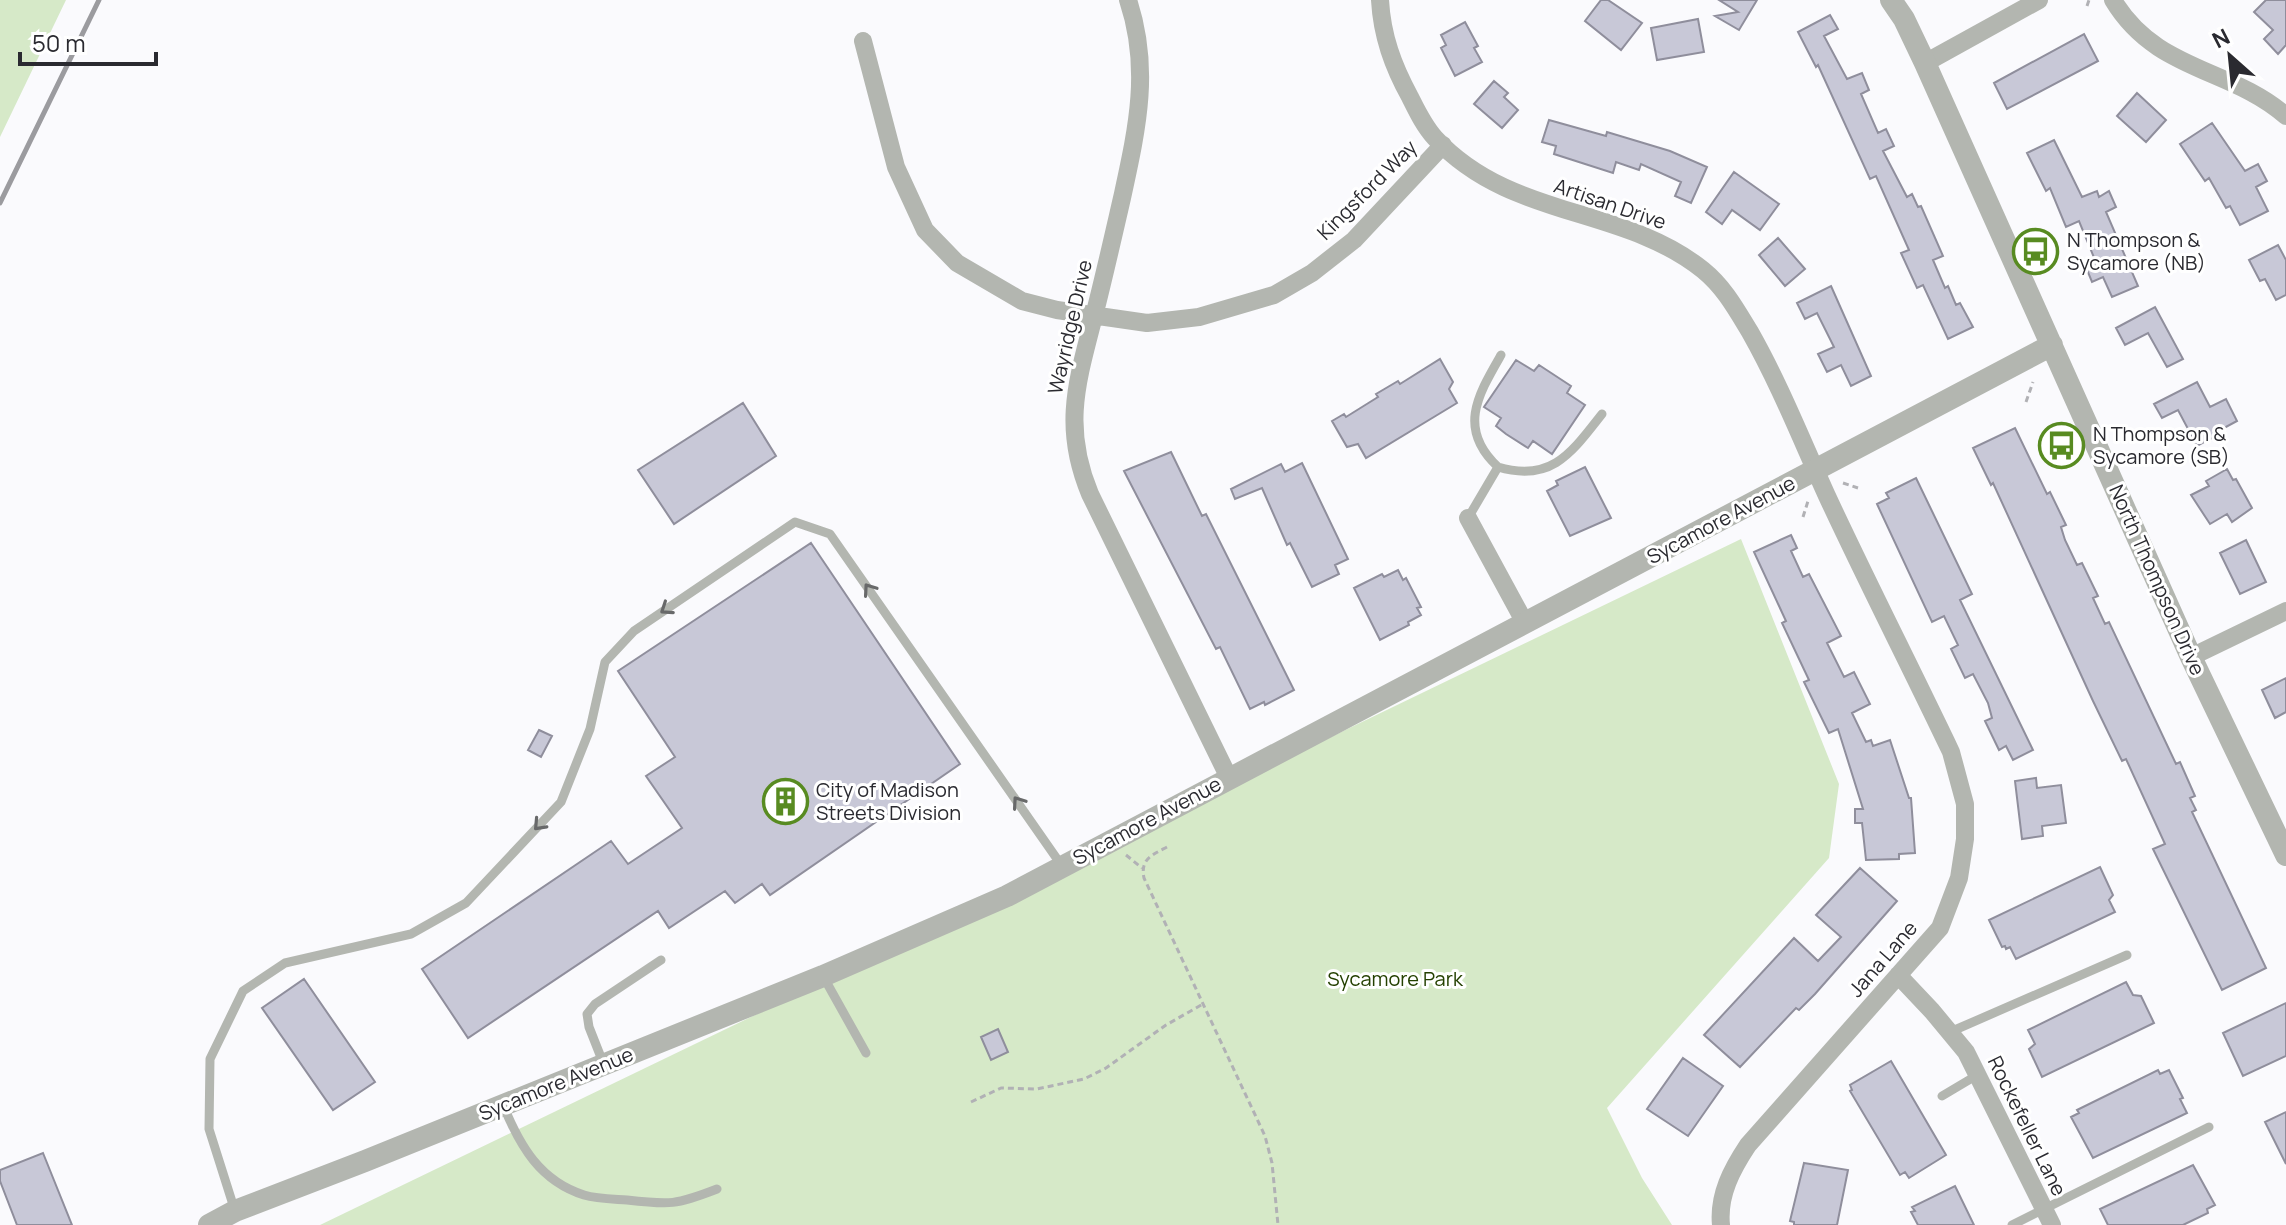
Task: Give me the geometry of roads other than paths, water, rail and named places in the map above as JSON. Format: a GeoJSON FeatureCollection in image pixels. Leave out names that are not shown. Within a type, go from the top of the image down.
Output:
{"type":"FeatureCollection","features":[{"type":"Feature","properties":{"kind":"street","name":"Wayridge Drive"},"geometry":{"type":"LineString","coordinates":[[1128,0],[1137,37],[1140,107],[1074,404],[1073,431],[1082,475],[1229,778]]}},
{"type":"Feature","properties":{"kind":"street","name":"Artisan Drive"},"geometry":{"type":"LineString","coordinates":[[1380,0],[1387,49],[1425,126],[1474,172],[1546,206],[1635,233],[1674,251],[1705,271],[1731,300],[1771,369],[1816,470]]}},
{"type":"Feature","properties":{"kind":"street","name":"North Thompson Drive"},"geometry":{"type":"LineString","coordinates":[[1891,0],[1904,19],[1925,63],[2191,657],[2286,855]]}},
{"type":"Feature","properties":{"kind":"street"},"geometry":{"type":"LineString","coordinates":[[1925,63],[2039,0]]}},
{"type":"Feature","properties":{"kind":"street"},"geometry":{"type":"LineString","coordinates":[[2113,0],[2129,24],[2148,42],[2263,100],[2286,116]]}},
{"type":"Feature","properties":{"kind":"street","name":"Kingsford Way"},"geometry":{"type":"LineString","coordinates":[[863,41],[896,167],[918,217],[933,239],[957,263],[1022,301],[1094,317],[1147,323],[1199,317],[1274,295],[1312,273],[1354,240],[1443,145]]}},
{"type":"Feature","properties":{"kind":"street","name":"Sycamore Avenue"},"geometry":{"type":"LineString","coordinates":[[209,1225],[235,1211],[823,976],[1007,896],[2052,345]]}},
{"type":"Feature","properties":{"kind":"street","name":"Jana Lane"},"geometry":{"type":"LineString","coordinates":[[1721,1225],[1724,1193],[1734,1166],[1748,1145],[1940,928],[1959,878],[1965,839],[1965,804],[1951,752],[1816,470]]}},
{"type":"Feature","properties":{"kind":"street"},"geometry":{"type":"LineString","coordinates":[[1468,518],[1525,623]]}},
{"type":"Feature","properties":{"kind":"street"},"geometry":{"type":"LineString","coordinates":[[2191,657],[2286,611]]}},
{"type":"Feature","properties":{"kind":"street","name":"Rockefeller Lane"},"geometry":{"type":"LineString","coordinates":[[1898,975],[1950,1032],[1979,1074],[2052,1225]]}},
{"type":"Feature","properties":{"kind":"lane"},"geometry":{"type":"LineString","coordinates":[[1501,355],[1479,393],[1475,409],[1481,446],[1498,467],[1515,472],[1535,472],[1554,465],[1571,452],[1602,414]]}},
{"type":"Feature","properties":{"kind":"lane"},"geometry":{"type":"LineString","coordinates":[[1468,518],[1498,467]]}},
{"type":"Feature","properties":{"kind":"lane"},"geometry":{"type":"LineString","coordinates":[[235,1211],[209,1129],[210,1059],[243,991],[285,963],[411,934],[466,903],[561,802],[590,729],[605,662],[634,631],[795,522],[830,534],[1062,866]]}},
{"type":"Feature","properties":{"kind":"lane"},"geometry":{"type":"LineString","coordinates":[[1950,1032],[2127,955]]}},
{"type":"Feature","properties":{"kind":"lane"},"geometry":{"type":"LineString","coordinates":[[604,1065],[587,1014],[595,1004],[661,960]]}},
{"type":"Feature","properties":{"kind":"lane"},"geometry":{"type":"LineString","coordinates":[[823,976],[866,1053]]}},
{"type":"Feature","properties":{"kind":"lane"},"geometry":{"type":"LineString","coordinates":[[1942,1096],[1979,1074]]}},
{"type":"Feature","properties":{"kind":"lane"},"geometry":{"type":"LineString","coordinates":[[503,1106],[517,1140],[533,1161],[567,1188],[587,1196],[680,1204],[717,1189]]}},
{"type":"Feature","properties":{"kind":"lane"},"geometry":{"type":"LineString","coordinates":[[2012,1225],[2209,1127]]}},
{"type":"Feature","properties":{"kind":"railway"},"geometry":{"type":"LineString","coordinates":[[0,203],[99,0]]}},
{"type":"Feature","properties":{"kind":"place","name":"N Thompson & Sycamore (NB)"},"geometry":{"type":"Point","coordinates":[2036,251]}},
{"type":"Feature","properties":{"kind":"place","name":"N Thompson & Sycamore (SB)"},"geometry":{"type":"Point","coordinates":[2062,445]}},
{"type":"Feature","properties":{"kind":"place","name":"City of Madison Streets Division"},"geometry":{"type":"Point","coordinates":[785,802]}},
{"type":"Feature","properties":{"kind":"park label","name":"Sycamore Park"},"geometry":{"type":"Point","coordinates":[1395,979]}}]}
